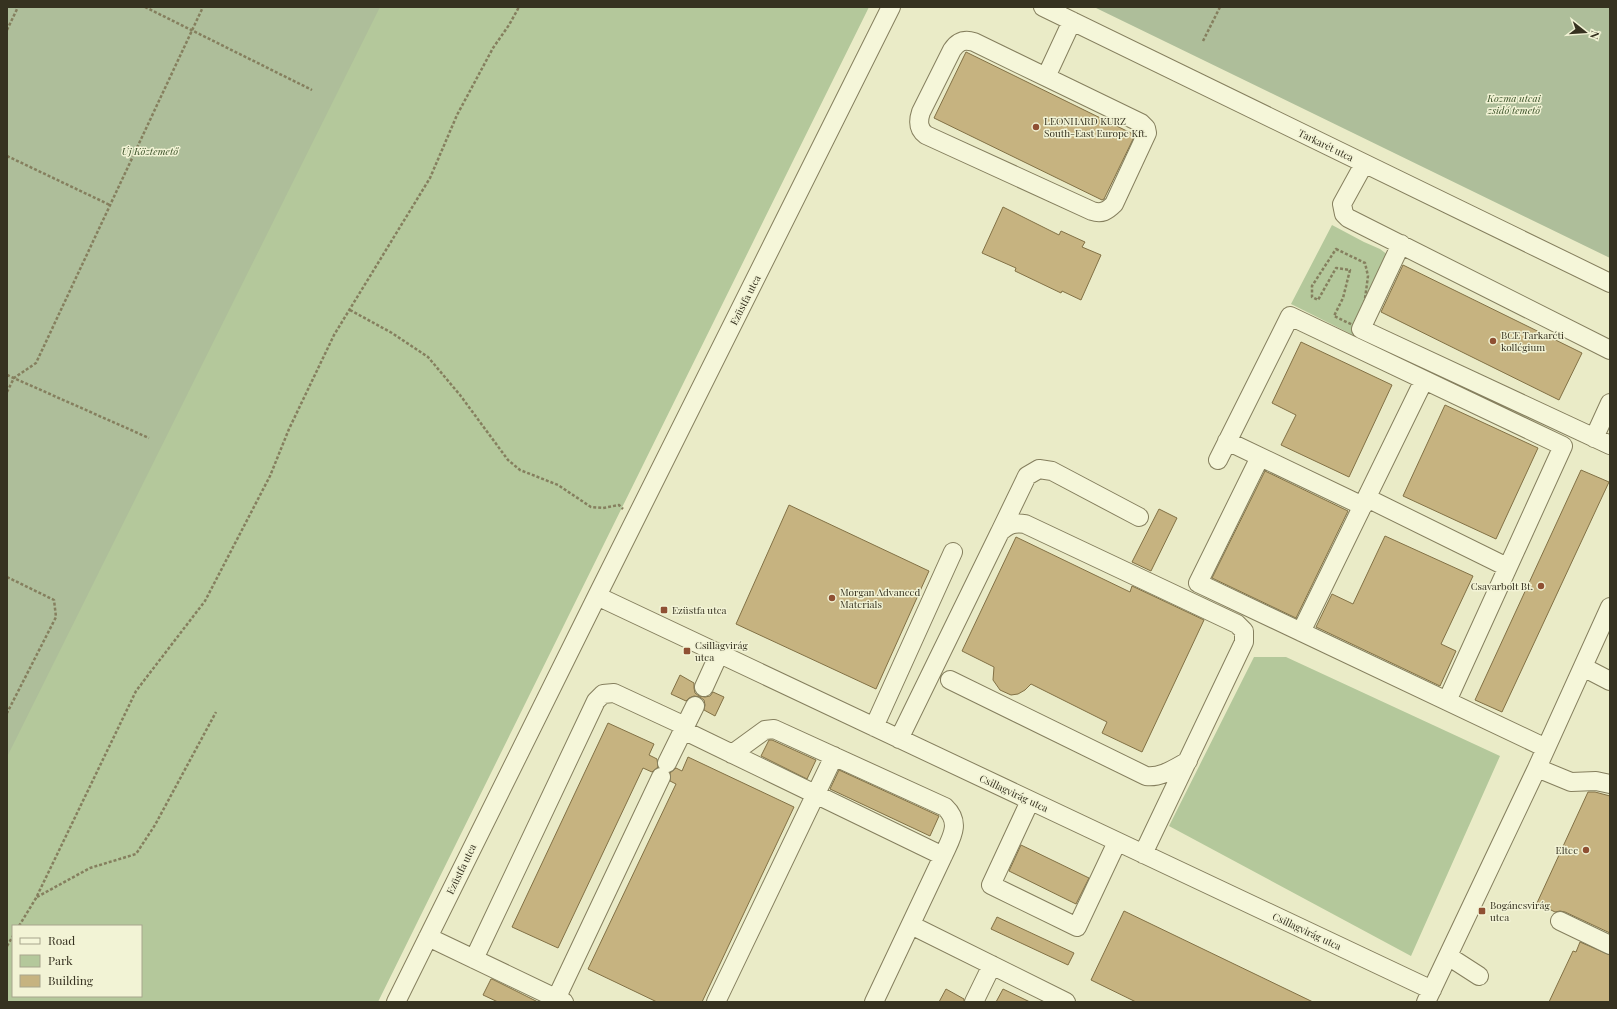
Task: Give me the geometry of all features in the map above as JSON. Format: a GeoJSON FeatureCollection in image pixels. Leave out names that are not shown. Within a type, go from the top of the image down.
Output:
{"type":"FeatureCollection","features":[{"type":"Feature","properties":{"kind":"street","name":"Ezüstfa utca"},"geometry":{"type":"LineString","coordinates":[[396,1002],[891,7]]}},
{"type":"Feature","properties":{"kind":"street","name":"Tarkarét utca"},"geometry":{"type":"LineString","coordinates":[[1043,7],[1610,283]]}},
{"type":"Feature","properties":{"kind":"street"},"geometry":{"type":"LineString","coordinates":[[1046,77],[1072,21]]}},
{"type":"Feature","properties":{"kind":"street"},"geometry":{"type":"LineString","coordinates":[[964,40],[974,42],[1046,77],[1141,123],[1146,128],[1146,137],[1114,204],[1106,211],[1098,213],[1092,211],[926,135],[920,128],[919,118],[921,112],[952,50],[960,41],[964,40]]}},
{"type":"Feature","properties":{"kind":"street"},"geometry":{"type":"LineString","coordinates":[[1364,164],[1342,204],[1344,214],[1348,218],[1610,350]]}},
{"type":"Feature","properties":{"kind":"street"},"geometry":{"type":"LineString","coordinates":[[1401,244],[1361,329],[1610,445]]}},
{"type":"Feature","properties":{"kind":"street"},"geometry":{"type":"LineString","coordinates":[[1218,460],[1290,316],[1563,446],[1446,701]]}},
{"type":"Feature","properties":{"kind":"street"},"geometry":{"type":"LineString","coordinates":[[1301,632],[1424,380]]}},
{"type":"Feature","properties":{"kind":"street"},"geometry":{"type":"LineString","coordinates":[[1594,438],[1610,403]]}},
{"type":"Feature","properties":{"kind":"street"},"geometry":{"type":"LineString","coordinates":[[1227,441],[1507,567]]}},
{"type":"Feature","properties":{"kind":"street"},"geometry":{"type":"LineString","coordinates":[[1260,457],[1198,583],[1546,748]]}},
{"type":"Feature","properties":{"kind":"street"},"geometry":{"type":"LineString","coordinates":[[899,739],[1028,476],[1039,469],[1052,471],[1139,517]]}},
{"type":"Feature","properties":{"kind":"street"},"geometry":{"type":"LineString","coordinates":[[1000,532],[1013,523],[1025,524],[1241,627],[1245,637],[1244,642],[1143,854]]}},
{"type":"Feature","properties":{"kind":"street"},"geometry":{"type":"LineString","coordinates":[[874,727],[953,552]]}},
{"type":"Feature","properties":{"kind":"street","name":"Csillagvirág utca"},"geometry":{"type":"LineString","coordinates":[[597,596],[1143,854],[1429,996]]}},
{"type":"Feature","properties":{"kind":"street"},"geometry":{"type":"LineString","coordinates":[[1429,996],[1537,768],[1610,607]]}},
{"type":"Feature","properties":{"kind":"street"},"geometry":{"type":"LineString","coordinates":[[704,687],[719,654]]}},
{"type":"Feature","properties":{"kind":"street"},"geometry":{"type":"LineString","coordinates":[[1583,667],[1610,681]]}},
{"type":"Feature","properties":{"kind":"street"},"geometry":{"type":"LineString","coordinates":[[950,680],[1146,776],[1152,777],[1161,775],[1188,761]]}},
{"type":"Feature","properties":{"kind":"street"},"geometry":{"type":"LineString","coordinates":[[474,959],[596,701],[603,694],[614,693],[732,754],[943,856]]}},
{"type":"Feature","properties":{"kind":"street"},"geometry":{"type":"LineString","coordinates":[[428,937],[560,1000],[664,770],[695,706]]}},
{"type":"Feature","properties":{"kind":"street"},"geometry":{"type":"LineString","coordinates":[[732,754],[765,730],[774,729],[945,807],[953,815],[954,827],[943,856],[874,1002]]}},
{"type":"Feature","properties":{"kind":"street"},"geometry":{"type":"LineString","coordinates":[[716,1002],[834,756]]}},
{"type":"Feature","properties":{"kind":"street"},"geometry":{"type":"LineString","coordinates":[[1537,768],[1572,782],[1596,780],[1610,784]]}},
{"type":"Feature","properties":{"kind":"street"},"geometry":{"type":"LineString","coordinates":[[1030,801],[991,885],[1077,927],[1117,842]]}},
{"type":"Feature","properties":{"kind":"street"},"geometry":{"type":"LineString","coordinates":[[1560,921],[1610,945]]}},
{"type":"Feature","properties":{"kind":"street"},"geometry":{"type":"LineString","coordinates":[[911,925],[992,965],[1038,996],[1066,1002]]}},
{"type":"Feature","properties":{"kind":"street"},"geometry":{"type":"LineString","coordinates":[[1448,956],[1479,976]]}},
{"type":"Feature","properties":{"kind":"street"},"geometry":{"type":"LineString","coordinates":[[974,1002],[992,965]]}},
{"type":"Feature","properties":{"kind":"path"},"geometry":{"type":"LineString","coordinates":[[7,30],[18,7]]}},
{"type":"Feature","properties":{"kind":"path"},"geometry":{"type":"LineString","coordinates":[[145,7],[312,90]]}},
{"type":"Feature","properties":{"kind":"path"},"geometry":{"type":"LineString","coordinates":[[7,392],[14,378],[36,362],[203,7]]}},
{"type":"Feature","properties":{"kind":"path"},"geometry":{"type":"LineString","coordinates":[[20,925],[36,898],[136,692],[208,594],[270,476],[295,415],[330,341],[430,178],[457,115],[493,48],[510,25],[519,7]]}},
{"type":"Feature","properties":{"kind":"path"},"geometry":{"type":"LineString","coordinates":[[1203,41],[1220,7]]}},
{"type":"Feature","properties":{"kind":"path"},"geometry":{"type":"LineString","coordinates":[[7,156],[110,205]]}},
{"type":"Feature","properties":{"kind":"path"},"geometry":{"type":"LineString","coordinates":[[1336,248],[1365,263],[1368,276],[1361,329],[1334,316],[1343,298],[1350,270],[1336,268],[1318,300],[1312,297],[1312,286],[1336,248]]}},
{"type":"Feature","properties":{"kind":"path"},"geometry":{"type":"LineString","coordinates":[[350,310],[392,333],[428,357],[460,395],[508,460],[520,470],[558,485],[591,507],[603,508],[616,505],[621,506],[632,526]]}},
{"type":"Feature","properties":{"kind":"path"},"geometry":{"type":"LineString","coordinates":[[7,375],[149,438]]}},
{"type":"Feature","properties":{"kind":"path"},"geometry":{"type":"LineString","coordinates":[[7,577],[54,600],[56,618],[7,713]]}},
{"type":"Feature","properties":{"kind":"path"},"geometry":{"type":"LineString","coordinates":[[36,898],[90,868],[136,854],[155,825],[216,712]]}},
{"type":"Feature","properties":{"kind":"green space","name":"Új Köztemető"},"geometry":{"type":"Polygon","coordinates":[[[7,7],[380,7],[7,757],[7,7]]]}},
{"type":"Feature","properties":{"kind":"green space"},"geometry":{"type":"Polygon","coordinates":[[[379,7],[869,7],[378,1002],[7,1002],[7,749],[379,7]]]}},
{"type":"Feature","properties":{"kind":"green space","name":"Kozma utcai zsidó temető"},"geometry":{"type":"Polygon","coordinates":[[[1094,7],[1610,7],[1610,258],[1094,7]]]}},
{"type":"Feature","properties":{"kind":"green space"},"geometry":{"type":"Polygon","coordinates":[[[1332,225],[1380,249],[1388,255],[1355,336],[1291,304],[1332,225]]]}},
{"type":"Feature","properties":{"kind":"green space"},"geometry":{"type":"Polygon","coordinates":[[[1254,657],[1286,657],[1500,756],[1411,956],[1169,826],[1254,657]]]}},
{"type":"Feature","properties":{"kind":"building","name":"LEONHARD KURZ South-East Europe Kft."},"geometry":{"type":"Polygon","coordinates":[[[966,52],[1135,135],[1104,199],[1102,200],[934,118],[966,52]]]}},
{"type":"Feature","properties":{"kind":"building"},"geometry":{"type":"Polygon","coordinates":[[[1003,207],[1059,235],[1061,231],[1085,242],[1082,247],[1101,255],[1081,300],[1062,291],[1061,293],[1015,271],[1016,268],[982,253],[1003,207]]]}},
{"type":"Feature","properties":{"kind":"building"},"geometry":{"type":"Polygon","coordinates":[[[1403,265],[1582,353],[1559,400],[1381,312],[1403,265]]]}},
{"type":"Feature","properties":{"kind":"building"},"geometry":{"type":"Polygon","coordinates":[[[1301,342],[1392,385],[1349,477],[1281,445],[1296,415],[1272,403],[1301,342]]]}},
{"type":"Feature","properties":{"kind":"building"},"geometry":{"type":"Polygon","coordinates":[[[1445,405],[1538,448],[1496,539],[1403,496],[1445,405]]]}},
{"type":"Feature","properties":{"kind":"building"},"geometry":{"type":"Polygon","coordinates":[[[1581,470],[1609,482],[1502,712],[1475,700],[1581,470]]]}},
{"type":"Feature","properties":{"kind":"building"},"geometry":{"type":"Polygon","coordinates":[[[1265,471],[1348,511],[1296,618],[1212,578],[1265,471]]]}},
{"type":"Feature","properties":{"kind":"building","name":"Morgan Advanced Materials"},"geometry":{"type":"Polygon","coordinates":[[[789,505],[929,571],[876,689],[736,624],[789,505]]]}},
{"type":"Feature","properties":{"kind":"building"},"geometry":{"type":"Polygon","coordinates":[[[1159,509],[1177,518],[1151,571],[1132,562],[1159,509]]]}},
{"type":"Feature","properties":{"kind":"building"},"geometry":{"type":"Polygon","coordinates":[[[1385,536],[1473,576],[1441,644],[1456,651],[1440,686],[1316,627],[1332,594],[1353,604],[1385,536]]]}},
{"type":"Feature","properties":{"kind":"building"},"geometry":{"type":"Polygon","coordinates":[[[1016,537],[1130,592],[1132,586],[1204,620],[1142,752],[1102,733],[1107,722],[1031,684],[1018,694],[1011,695],[1000,690],[993,680],[994,667],[962,651],[1016,537]]]}},
{"type":"Feature","properties":{"kind":"building"},"geometry":{"type":"Polygon","coordinates":[[[680,675],[694,683],[695,693],[699,696],[710,696],[713,692],[724,697],[715,716],[704,710],[704,700],[700,697],[694,696],[686,701],[671,694],[680,675]]]}},
{"type":"Feature","properties":{"kind":"building"},"geometry":{"type":"Polygon","coordinates":[[[608,723],[654,744],[649,755],[657,759],[658,767],[652,772],[643,768],[558,948],[512,927],[608,723]]]}},
{"type":"Feature","properties":{"kind":"building"},"geometry":{"type":"Polygon","coordinates":[[[769,740],[816,760],[807,779],[761,756],[769,740]]]}},
{"type":"Feature","properties":{"kind":"building"},"geometry":{"type":"Polygon","coordinates":[[[688,757],[794,807],[702,1002],[657,1002],[588,969],[676,784],[670,781],[670,773],[676,768],[682,771],[688,757]]]}},
{"type":"Feature","properties":{"kind":"building"},"geometry":{"type":"Polygon","coordinates":[[[839,770],[939,816],[930,836],[830,789],[839,770]]]}},
{"type":"Feature","properties":{"kind":"building","name":"Eltec"},"geometry":{"type":"Polygon","coordinates":[[[1588,792],[1595,792],[1610,796],[1610,933],[1565,912],[1555,912],[1537,903],[1588,792]]]}},
{"type":"Feature","properties":{"kind":"building"},"geometry":{"type":"Polygon","coordinates":[[[1021,845],[1089,878],[1076,904],[1009,871],[1021,845]]]}},
{"type":"Feature","properties":{"kind":"building"},"geometry":{"type":"Polygon","coordinates":[[[1124,911],[1313,1002],[1136,1002],[1091,980],[1124,911]]]}},
{"type":"Feature","properties":{"kind":"building"},"geometry":{"type":"Polygon","coordinates":[[[997,917],[1074,953],[1068,965],[991,929],[997,917]]]}},
{"type":"Feature","properties":{"kind":"building"},"geometry":{"type":"Polygon","coordinates":[[[1580,942],[1610,955],[1610,1002],[1549,1002],[1573,951],[1576,952],[1580,942]]]}},
{"type":"Feature","properties":{"kind":"building"},"geometry":{"type":"Polygon","coordinates":[[[491,979],[538,1002],[498,1002],[483,995],[491,979]]]}},
{"type":"Feature","properties":{"kind":"building"},"geometry":{"type":"Polygon","coordinates":[[[946,989],[964,999],[964,1002],[939,1002],[946,989]]]}},
{"type":"Feature","properties":{"kind":"building"},"geometry":{"type":"Polygon","coordinates":[[[1003,989],[1030,1002],[996,1002],[1003,989]]]}},
{"type":"Feature","properties":{"kind":"place","name":"LEONHARD KURZ South-East Europe Kft."},"geometry":{"type":"Point","coordinates":[1036,127]}},
{"type":"Feature","properties":{"kind":"place","name":"BCE Tarkaréti kollégium"},"geometry":{"type":"Point","coordinates":[1493,341]}},
{"type":"Feature","properties":{"kind":"place","name":"Csavarbolt Bt."},"geometry":{"type":"Point","coordinates":[1541,586]}},
{"type":"Feature","properties":{"kind":"place","name":"Morgan Advanced Materials"},"geometry":{"type":"Point","coordinates":[832,598]}},
{"type":"Feature","properties":{"kind":"place","name":"Ezüstfa utca"},"geometry":{"type":"Point","coordinates":[664,610]}},
{"type":"Feature","properties":{"kind":"place","name":"Csillagvirág utca"},"geometry":{"type":"Point","coordinates":[687,651]}},
{"type":"Feature","properties":{"kind":"place","name":"Eltec"},"geometry":{"type":"Point","coordinates":[1586,850]}},
{"type":"Feature","properties":{"kind":"place","name":"Bogáncsvirág utca"},"geometry":{"type":"Point","coordinates":[1482,911]}}]}
